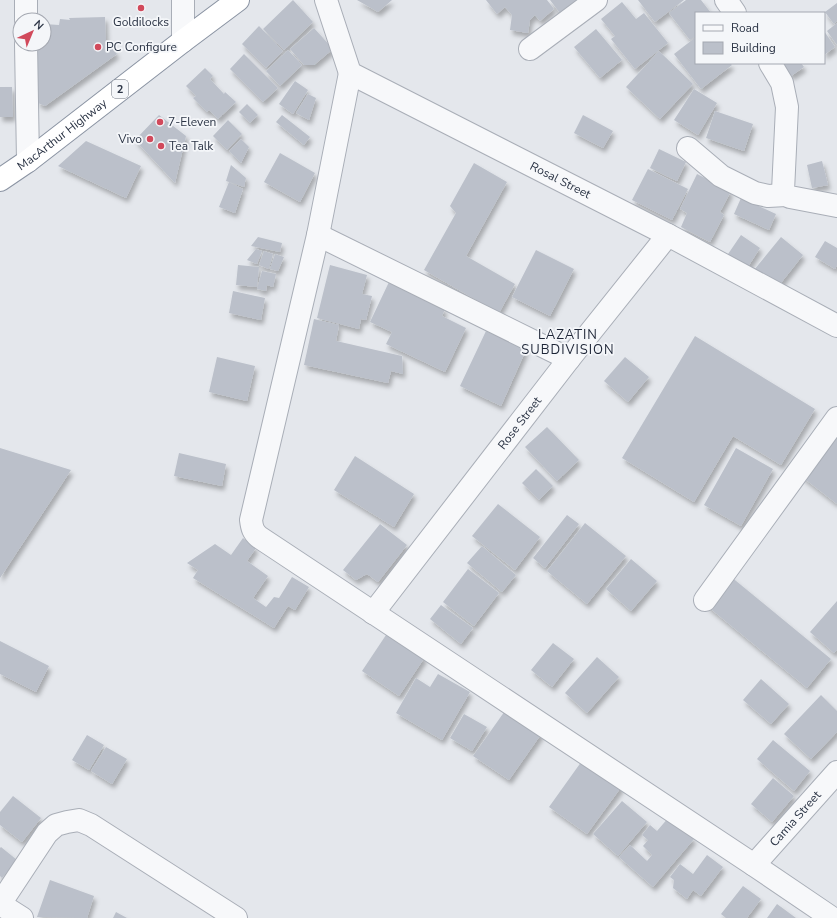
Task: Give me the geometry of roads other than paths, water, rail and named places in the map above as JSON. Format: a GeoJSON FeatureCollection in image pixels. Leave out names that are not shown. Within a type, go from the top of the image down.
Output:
{"type":"FeatureCollection","features":[{"type":"Feature","properties":{"kind":"highway","name":"MacArthur Highway"},"geometry":{"type":"LineString","coordinates":[[0,180],[28,161],[183,40],[238,0]]}},
{"type":"Feature","properties":{"kind":"street"},"geometry":{"type":"LineString","coordinates":[[26,0],[26,12]]}},
{"type":"Feature","properties":{"kind":"street"},"geometry":{"type":"LineString","coordinates":[[183,40],[184,0]]}},
{"type":"Feature","properties":{"kind":"street"},"geometry":{"type":"LineString","coordinates":[[326,0],[350,73],[318,235],[251,520],[255,534],[832,918]]}},
{"type":"Feature","properties":{"kind":"street"},"geometry":{"type":"LineString","coordinates":[[530,49],[596,0]]}},
{"type":"Feature","properties":{"kind":"street"},"geometry":{"type":"LineString","coordinates":[[726,0],[733,12]]}},
{"type":"Feature","properties":{"kind":"street"},"geometry":{"type":"LineString","coordinates":[[26,52],[28,161]]}},
{"type":"Feature","properties":{"kind":"street"},"geometry":{"type":"LineString","coordinates":[[771,64],[782,83],[787,107],[783,191],[786,195]]}},
{"type":"Feature","properties":{"kind":"street","name":"Rosal Street"},"geometry":{"type":"LineString","coordinates":[[350,73],[668,235],[837,326]]}},
{"type":"Feature","properties":{"kind":"street"},"geometry":{"type":"LineString","coordinates":[[688,148],[721,176],[755,193],[768,196],[786,195],[837,206]]}},
{"type":"Feature","properties":{"kind":"street"},"geometry":{"type":"LineString","coordinates":[[318,235],[569,359]]}},
{"type":"Feature","properties":{"kind":"street","name":"Rose Street"},"geometry":{"type":"LineString","coordinates":[[373,613],[569,359],[668,235]]}},
{"type":"Feature","properties":{"kind":"street"},"geometry":{"type":"LineString","coordinates":[[705,600],[837,418]]}},
{"type":"Feature","properties":{"kind":"street","name":"Camia Street"},"geometry":{"type":"LineString","coordinates":[[754,866],[837,772]]}},
{"type":"Feature","properties":{"kind":"street"},"geometry":{"type":"LineString","coordinates":[[22,918],[0,904],[47,833],[56,826],[78,820],[91,825],[236,918]]}},
{"type":"Feature","properties":{"kind":"place","name":"Goldilocks"},"geometry":{"type":"Point","coordinates":[141,8]}},
{"type":"Feature","properties":{"kind":"place","name":"PC Configure"},"geometry":{"type":"Point","coordinates":[98,47]}},
{"type":"Feature","properties":{"kind":"place","name":"7-Eleven"},"geometry":{"type":"Point","coordinates":[160,122]}},
{"type":"Feature","properties":{"kind":"place","name":"Vivo"},"geometry":{"type":"Point","coordinates":[150,139]}},
{"type":"Feature","properties":{"kind":"place","name":"Tea Talk"},"geometry":{"type":"Point","coordinates":[161,146]}},
{"type":"Feature","properties":{"kind":"district","name":"LAZATIN SUBDIVISION"},"geometry":{"type":"Point","coordinates":[568,342]}}]}
